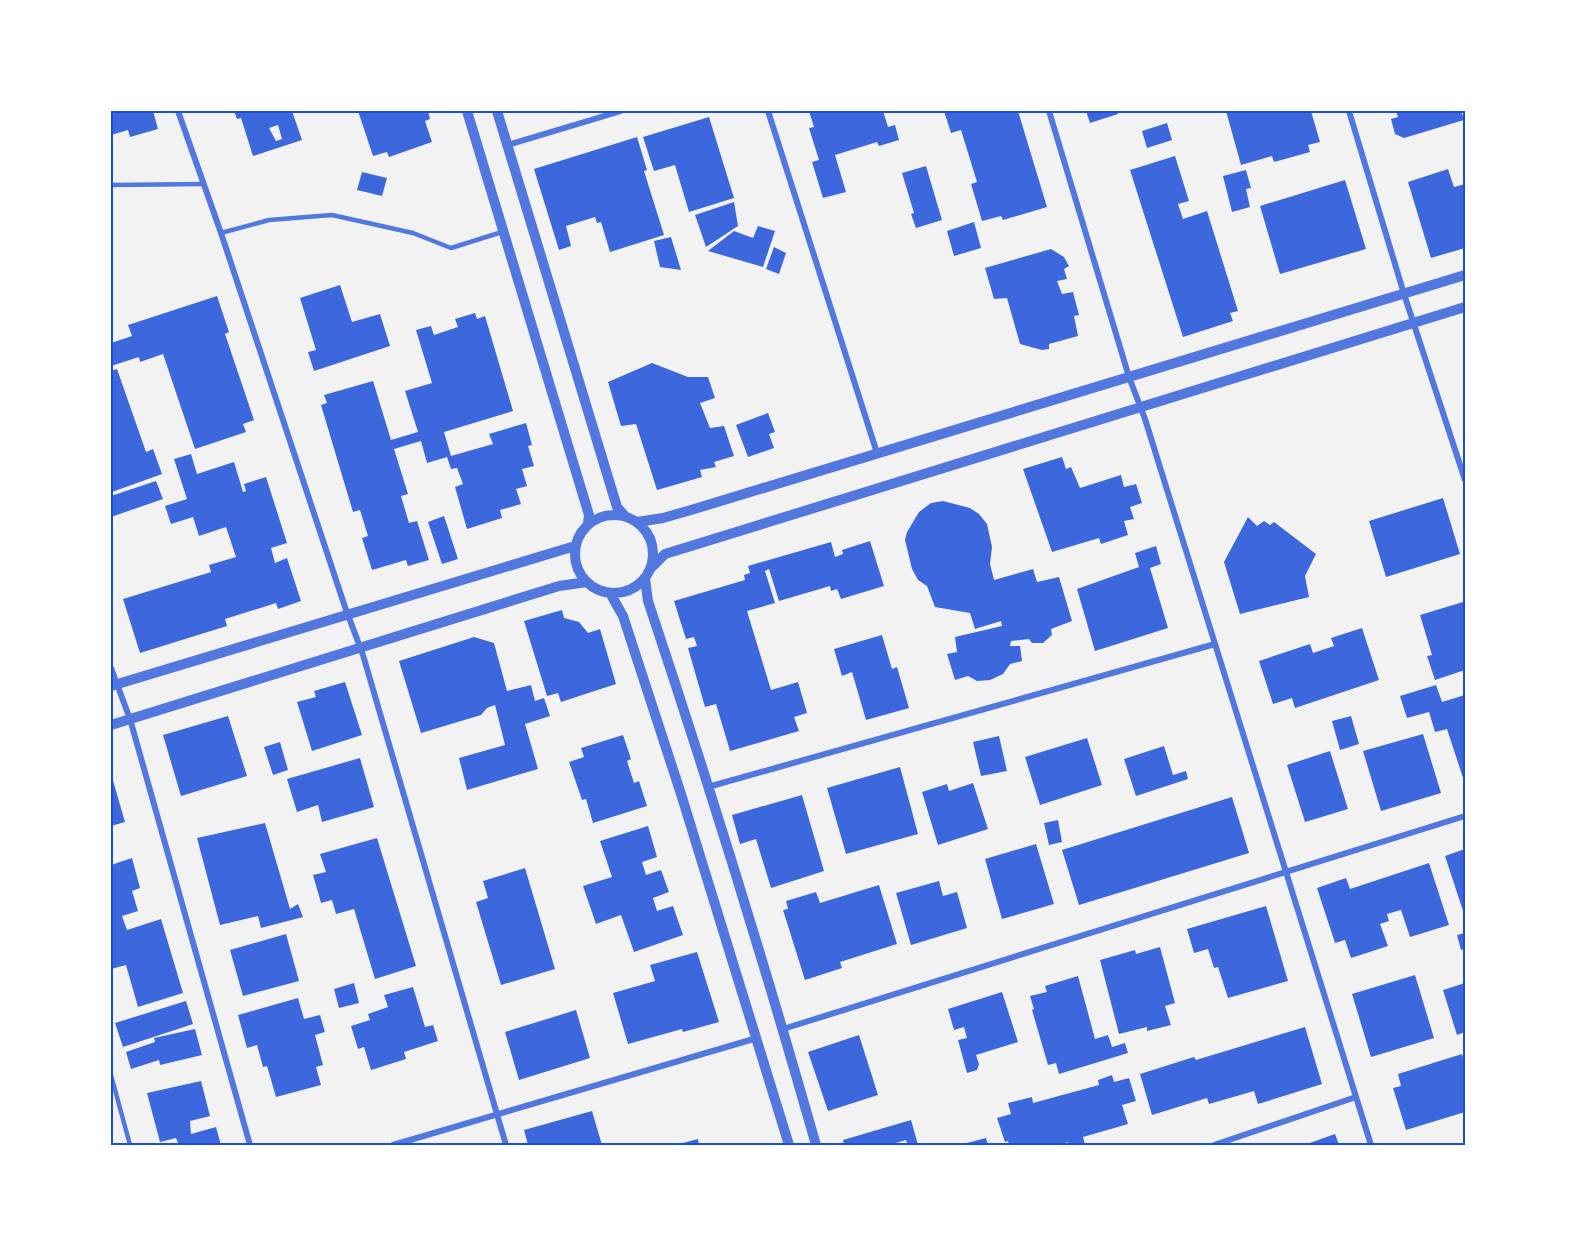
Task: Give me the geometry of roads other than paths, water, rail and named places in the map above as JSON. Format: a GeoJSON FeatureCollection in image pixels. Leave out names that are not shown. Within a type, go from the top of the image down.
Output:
{"type":"FeatureCollection","features":[{"type":"Feature","properties":{"kind":"street"},"geometry":{"type":"LineString","coordinates":[[178,111],[221,232],[360,648],[506,1145]]}},
{"type":"Feature","properties":{"kind":"street"},"geometry":{"type":"LineString","coordinates":[[467,111],[589,515],[588,524],[575,546],[575,560],[579,572],[587,582],[597,589],[610,593],[629,590],[645,579],[651,568],[665,554],[1465,307]]}},
{"type":"Feature","properties":{"kind":"street"},"geometry":{"type":"LineString","coordinates":[[497,111],[617,507],[625,516],[637,522],[646,531],[652,542],[651,568]]}},
{"type":"Feature","properties":{"kind":"street"},"geometry":{"type":"LineString","coordinates":[[508,145],[621,111]]}},
{"type":"Feature","properties":{"kind":"street"},"geometry":{"type":"LineString","coordinates":[[768,111],[877,453]]}},
{"type":"Feature","properties":{"kind":"street"},"geometry":{"type":"LineString","coordinates":[[1048,111],[1129,377],[1141,407],[1371,1145]]}},
{"type":"Feature","properties":{"kind":"street"},"geometry":{"type":"LineString","coordinates":[[1349,111],[1413,323],[1465,480]]}},
{"type":"Feature","properties":{"kind":"street"},"geometry":{"type":"LineString","coordinates":[[637,522],[663,518],[1465,275]]}},
{"type":"Feature","properties":{"kind":"street"},"geometry":{"type":"LineString","coordinates":[[588,524],[612,515],[625,516]]}},
{"type":"Feature","properties":{"kind":"street"},"geometry":{"type":"LineString","coordinates":[[114,685],[575,546]]}},
{"type":"Feature","properties":{"kind":"street"},"geometry":{"type":"LineString","coordinates":[[645,579],[648,601],[783,1029],[816,1145]]}},
{"type":"Feature","properties":{"kind":"street"},"geometry":{"type":"LineString","coordinates":[[111,725],[559,586],[587,582]]}},
{"type":"Feature","properties":{"kind":"street"},"geometry":{"type":"LineString","coordinates":[[610,593],[622,616],[633,648],[789,1145]]}},
{"type":"Feature","properties":{"kind":"street"},"geometry":{"type":"LineString","coordinates":[[708,787],[1215,644]]}},
{"type":"Feature","properties":{"kind":"street"},"geometry":{"type":"LineString","coordinates":[[111,668],[114,685],[130,719],[250,1145]]}},
{"type":"Feature","properties":{"kind":"street"},"geometry":{"type":"LineString","coordinates":[[783,1029],[1465,816]]}},
{"type":"Feature","properties":{"kind":"street"},"geometry":{"type":"LineString","coordinates":[[393,1145],[757,1038]]}},
{"type":"Feature","properties":{"kind":"street"},"geometry":{"type":"LineString","coordinates":[[1215,1145],[1356,1097]]}},
{"type":"Feature","properties":{"kind":"lane"},"geometry":{"type":"LineString","coordinates":[[111,184],[203,184]]}},
{"type":"Feature","properties":{"kind":"lane"},"geometry":{"type":"LineString","coordinates":[[221,232],[269,220],[332,214],[413,233],[451,248],[504,231]]}},
{"type":"Feature","properties":{"kind":"lane"},"geometry":{"type":"LineString","coordinates":[[111,1075],[130,1145]]}}]}
